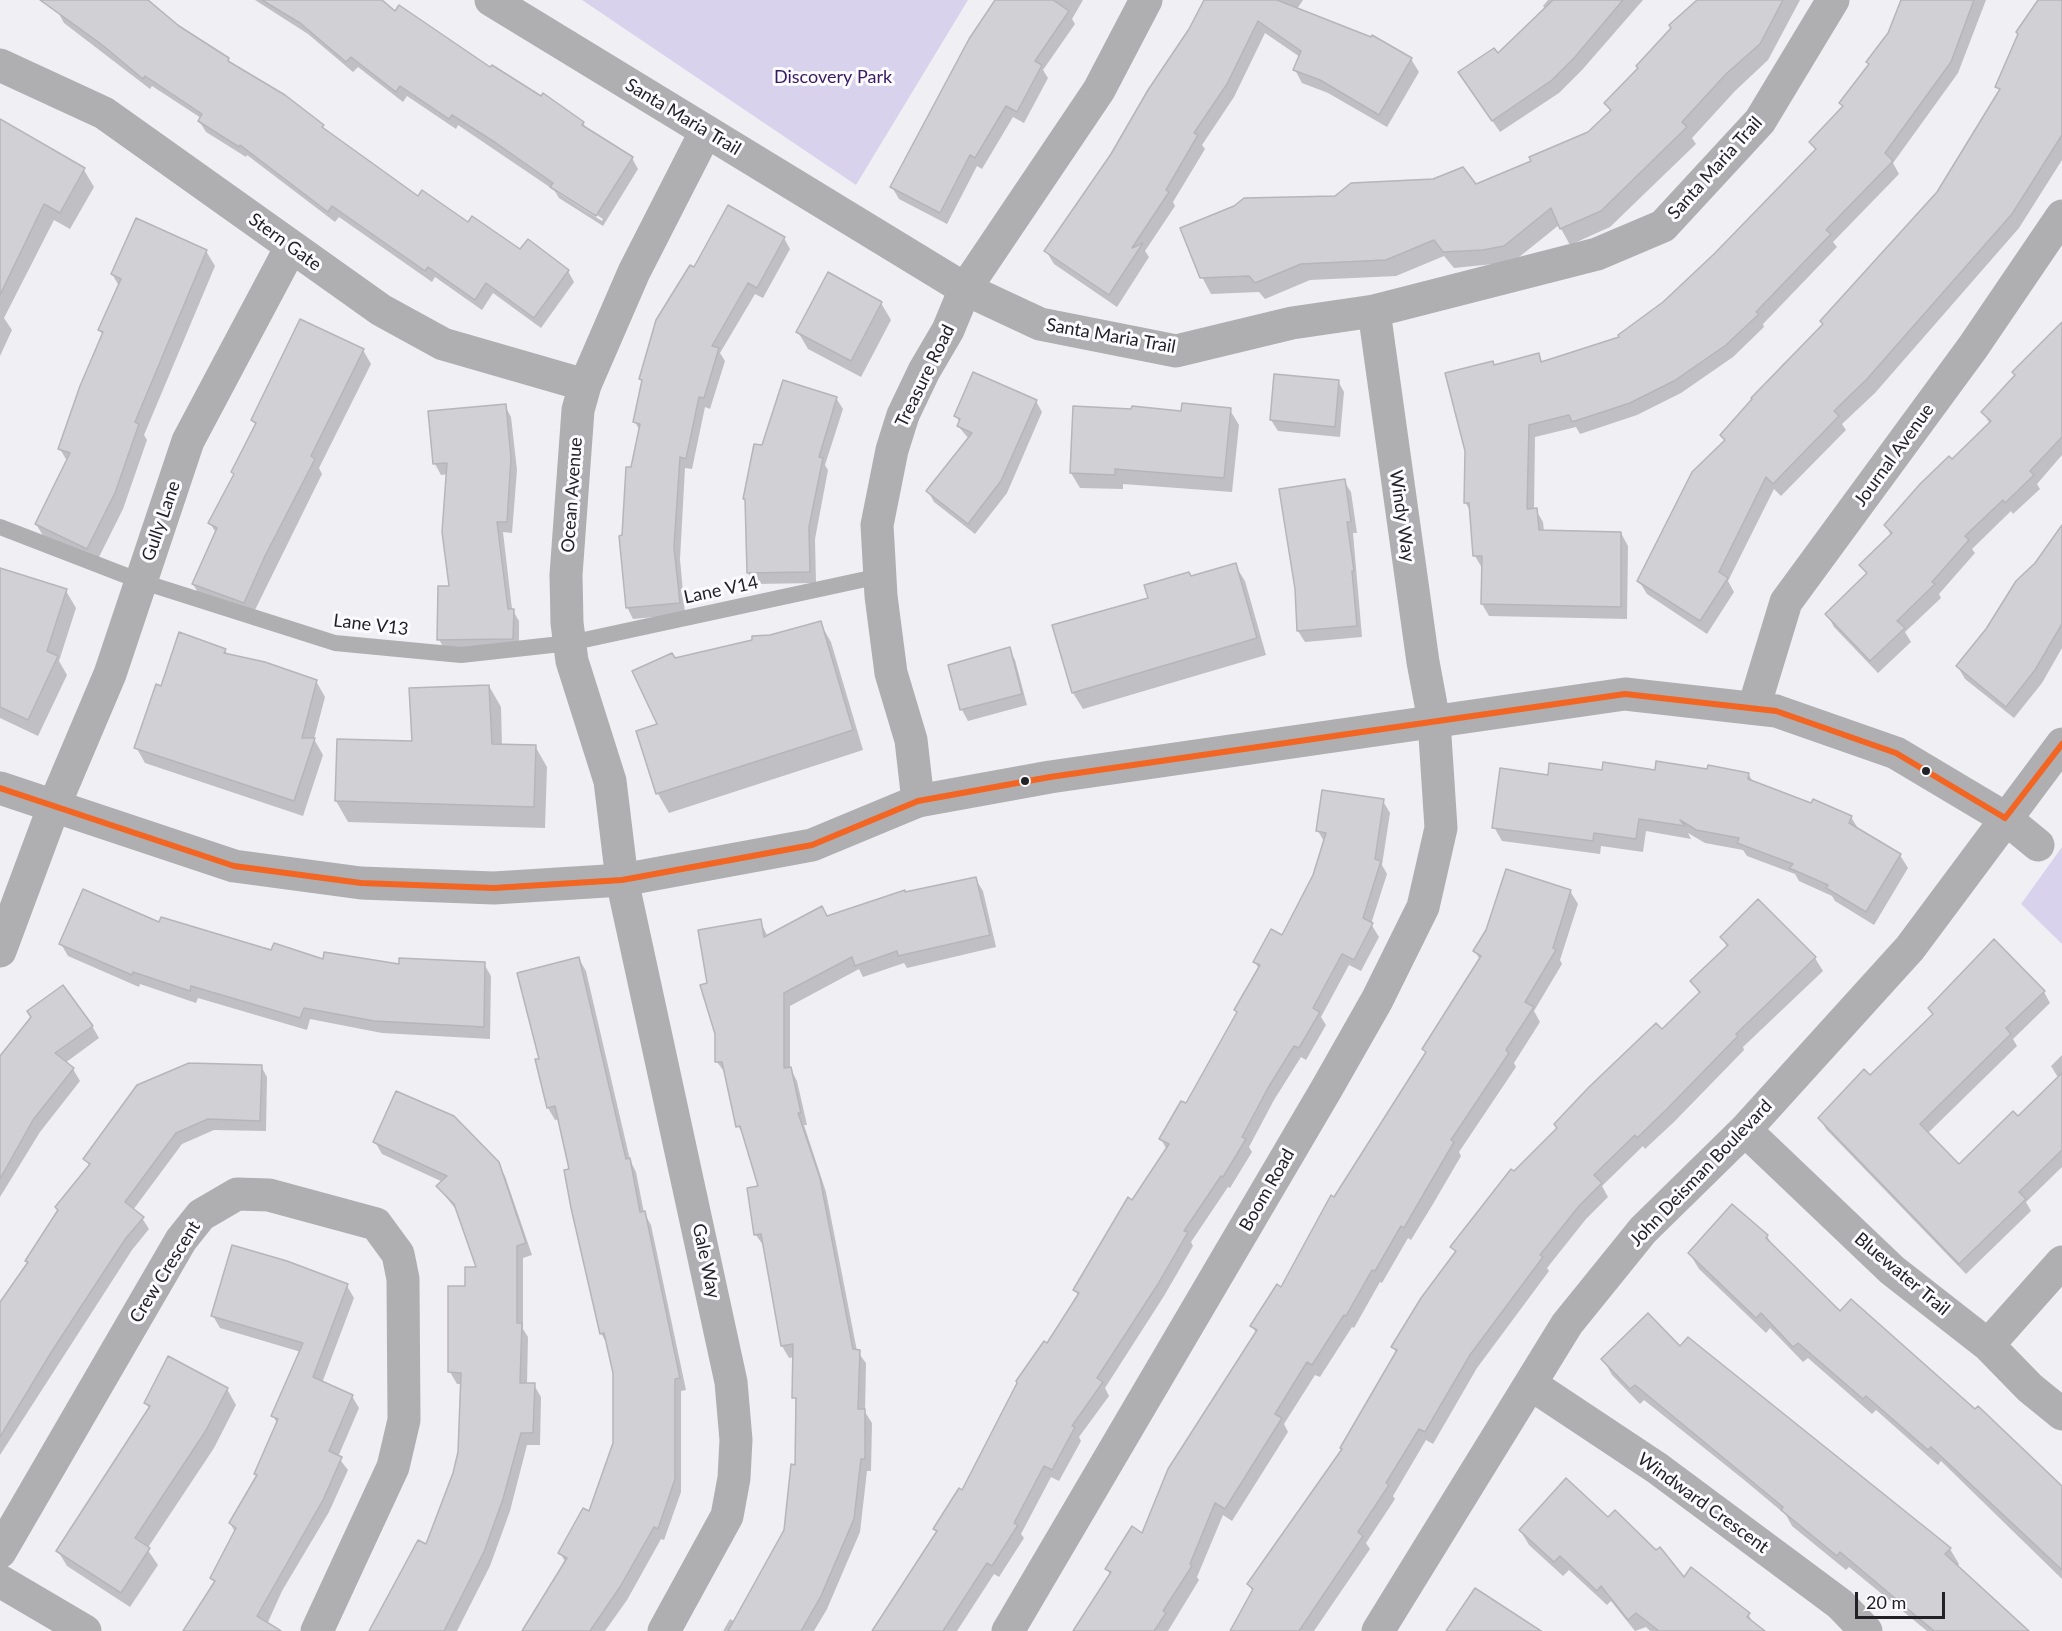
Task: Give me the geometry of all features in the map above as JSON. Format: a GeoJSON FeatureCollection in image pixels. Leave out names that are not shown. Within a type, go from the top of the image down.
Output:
{"type":"FeatureCollection","features":[{"type":"Feature","properties":{"kind":"street","name":"Santa Maria Trail"},"geometry":{"type":"LineString","coordinates":[[491,0],[965,289],[1040,324],[1176,351],[1292,323],[1374,311],[1597,254],[1663,226],[1760,121],[1833,0]]}},
{"type":"Feature","properties":{"kind":"street","name":"Treasure Road"},"geometry":{"type":"LineString","coordinates":[[918,801],[911,740],[891,673],[880,576],[877,525],[892,450],[903,415],[924,371],[948,330],[965,289],[1099,90],[1146,0]]}},
{"type":"Feature","properties":{"kind":"street","name":"Stern Gate"},"geometry":{"type":"LineString","coordinates":[[0,65],[104,113],[381,310],[443,344],[585,385]]}},
{"type":"Feature","properties":{"kind":"street","name":"Ocean Avenue"},"geometry":{"type":"LineString","coordinates":[[622,880],[610,781],[572,662],[570,643],[566,585],[578,410],[585,385],[634,272],[706,131]]}},
{"type":"Feature","properties":{"kind":"street","name":"Journal Avenue"},"geometry":{"type":"LineString","coordinates":[[1754,707],[1786,602],[1973,347],[2062,216]]}},
{"type":"Feature","properties":{"kind":"street","name":"Gully Lane"},"geometry":{"type":"LineString","coordinates":[[0,951],[54,806],[110,674],[188,441],[291,247]]}},
{"type":"Feature","properties":{"kind":"street","name":"Windy Way"},"geometry":{"type":"LineString","coordinates":[[1374,311],[1422,662],[1434,721]]}},
{"type":"Feature","properties":{"kind":"street"},"geometry":{"type":"LineString","coordinates":[[0,788],[234,867],[338,880],[494,888],[622,880],[812,845],[918,801],[1050,777],[1625,694],[1776,711],[1896,753],[2005,818],[2038,845]]}},
{"type":"Feature","properties":{"kind":"street","name":"Boom Road"},"geometry":{"type":"LineString","coordinates":[[1008,1631],[1327,1088],[1406,943],[1423,907],[1441,828],[1434,721]]}},
{"type":"Feature","properties":{"kind":"street","name":"John Deisman Boulevard"},"geometry":{"type":"LineString","coordinates":[[1378,1631],[1455,1503],[1532,1385],[1567,1324],[1636,1239],[1745,1130],[1910,948],[2062,744]]}},
{"type":"Feature","properties":{"kind":"street","name":"Gale Way"},"geometry":{"type":"LineString","coordinates":[[622,880],[726,1350],[736,1440],[734,1478],[727,1516],[664,1631]]}},
{"type":"Feature","properties":{"kind":"street","name":"Bluewater Trail"},"geometry":{"type":"LineString","coordinates":[[1745,1130],[1892,1270],[1988,1346],[2030,1388],[2062,1414]]}},
{"type":"Feature","properties":{"kind":"street","name":"Crew Crescent"},"geometry":{"type":"LineString","coordinates":[[0,1552],[181,1240],[201,1215],[237,1194],[268,1195],[376,1224],[398,1254],[403,1279],[404,1420],[393,1467],[317,1631]]}},
{"type":"Feature","properties":{"kind":"street"},"geometry":{"type":"LineString","coordinates":[[1988,1346],[2062,1262]]}},
{"type":"Feature","properties":{"kind":"street","name":"Windward Crescent"},"geometry":{"type":"LineString","coordinates":[[1532,1385],[1657,1468],[1840,1604],[1866,1631]]}},
{"type":"Feature","properties":{"kind":"street"},"geometry":{"type":"LineString","coordinates":[[0,1581],[84,1631]]}},
{"type":"Feature","properties":{"kind":"lane","name":"Lane V13"},"geometry":{"type":"LineString","coordinates":[[0,527],[140,581],[335,643],[461,655],[570,643]]}},
{"type":"Feature","properties":{"kind":"lane","name":"Lane V14"},"geometry":{"type":"LineString","coordinates":[[570,643],[880,576]]}},
{"type":"Feature","properties":{"kind":"green space","name":"Discovery Park"},"geometry":{"type":"Polygon","coordinates":[[[582,0],[968,0],[856,185],[582,0]]]}},
{"type":"Feature","properties":{"kind":"green space"},"geometry":{"type":"Polygon","coordinates":[[[2062,847],[2062,944],[2021,904],[2062,847]]]}},
{"type":"Feature","properties":{"kind":"building"},"geometry":{"type":"Polygon","coordinates":[[[40,0],[148,0],[179,26],[229,58],[228,61],[285,95],[324,125],[322,127],[418,196],[422,190],[468,222],[472,216],[520,249],[528,239],[569,270],[534,318],[486,283],[475,300],[428,267],[425,271],[332,206],[328,212],[240,145],[239,147],[198,121],[202,114],[145,76],[143,79],[101,44],[40,0]]]}},
{"type":"Feature","properties":{"kind":"building"},"geometry":{"type":"Polygon","coordinates":[[[262,0],[382,0],[395,11],[399,5],[490,67],[492,65],[541,96],[543,93],[584,122],[582,125],[633,157],[596,216],[550,187],[553,183],[496,143],[452,115],[449,119],[400,86],[396,92],[351,57],[346,62],[300,23],[262,0]]]}},
{"type":"Feature","properties":{"kind":"building"},"geometry":{"type":"Polygon","coordinates":[[[995,0],[1053,0],[1069,11],[1035,61],[1042,65],[1017,112],[1006,106],[975,158],[970,155],[940,213],[890,187],[969,39],[995,0]]]}},
{"type":"Feature","properties":{"kind":"building"},"geometry":{"type":"Polygon","coordinates":[[[1204,0],[1277,0],[1371,37],[1372,35],[1412,58],[1379,115],[1320,80],[1293,70],[1301,51],[1258,21],[1227,84],[1194,133],[1198,135],[1166,190],[1169,192],[1132,248],[1143,243],[1109,295],[1044,251],[1111,154],[1148,90],[1189,29],[1204,0]]]}},
{"type":"Feature","properties":{"kind":"building"},"geometry":{"type":"Polygon","coordinates":[[[1553,0],[1623,0],[1575,57],[1552,80],[1492,121],[1458,72],[1494,48],[1498,53],[1553,0]]]}},
{"type":"Feature","properties":{"kind":"building"},"geometry":{"type":"Polygon","coordinates":[[[1697,0],[1783,0],[1760,44],[1726,74],[1682,122],[1687,127],[1601,211],[1560,229],[1551,208],[1504,246],[1483,250],[1443,252],[1434,240],[1386,260],[1301,264],[1255,283],[1249,276],[1200,278],[1180,228],[1234,206],[1244,198],[1335,196],[1351,183],[1433,179],[1463,167],[1476,184],[1531,161],[1529,157],[1588,132],[1611,110],[1604,103],[1638,68],[1636,66],[1671,28],[1669,25],[1697,0]]]}},
{"type":"Feature","properties":{"kind":"building"},"geometry":{"type":"Polygon","coordinates":[[[1901,0],[1974,0],[1951,62],[1885,153],[1893,161],[1826,230],[1831,234],[1756,312],[1759,314],[1726,345],[1674,381],[1630,403],[1572,422],[1569,415],[1529,425],[1527,509],[1537,508],[1539,530],[1621,532],[1621,607],[1481,604],[1482,556],[1473,556],[1469,503],[1464,503],[1465,451],[1445,373],[1493,361],[1494,365],[1539,353],[1541,362],[1619,337],[1618,335],[1663,302],[1714,254],[1816,149],[1809,142],[1843,106],[1839,103],[1869,64],[1866,62],[1888,33],[1901,0]]]}},
{"type":"Feature","properties":{"kind":"building"},"geometry":{"type":"Polygon","coordinates":[[[2038,0],[2062,0],[2062,135],[2012,214],[1867,379],[1834,411],[1839,416],[1773,484],[1766,477],[1719,572],[1728,578],[1700,621],[1637,581],[1692,472],[1725,440],[1720,435],[1751,398],[1823,324],[1820,321],[1937,192],[2000,89],[1995,87],[2018,34],[2016,32],[2038,0]]]}},
{"type":"Feature","properties":{"kind":"building"},"geometry":{"type":"Polygon","coordinates":[[[0,119],[85,168],[60,213],[44,204],[0,295],[0,119]]]}},
{"type":"Feature","properties":{"kind":"building"},"geometry":{"type":"Polygon","coordinates":[[[728,205],[785,237],[757,288],[748,283],[712,346],[719,348],[704,398],[699,397],[686,459],[680,457],[674,547],[680,603],[626,608],[619,536],[622,535],[626,467],[631,467],[640,424],[633,422],[642,380],[639,379],[656,320],[690,265],[694,267],[728,205]]]}},
{"type":"Feature","properties":{"kind":"building"},"geometry":{"type":"Polygon","coordinates":[[[136,218],[207,250],[135,422],[139,424],[115,493],[87,549],[35,524],[70,453],[58,449],[80,386],[103,332],[98,330],[121,279],[111,274],[136,218]]]}},
{"type":"Feature","properties":{"kind":"building"},"geometry":{"type":"Polygon","coordinates":[[[828,272],[882,302],[851,361],[796,332],[828,272]]]}},
{"type":"Feature","properties":{"kind":"building"},"geometry":{"type":"Polygon","coordinates":[[[300,319],[364,349],[311,456],[315,459],[265,556],[244,603],[192,584],[217,528],[208,523],[234,474],[231,472],[256,423],[251,420],[300,319]]]}},
{"type":"Feature","properties":{"kind":"building"},"geometry":{"type":"Polygon","coordinates":[[[2062,322],[2062,437],[2030,471],[2034,475],[2005,503],[2003,500],[1965,536],[1969,540],[1932,582],[1935,584],[1897,621],[1905,628],[1870,661],[1825,614],[1867,573],[1859,565],[1892,533],[1884,525],[1920,484],[1949,456],[1952,459],[1991,421],[1981,412],[2015,375],[2012,372],[2062,322]]]}},
{"type":"Feature","properties":{"kind":"building"},"geometry":{"type":"Polygon","coordinates":[[[973,372],[1037,400],[1001,481],[968,524],[926,491],[972,433],[957,426],[960,419],[954,416],[973,372]]]}},
{"type":"Feature","properties":{"kind":"building"},"geometry":{"type":"Polygon","coordinates":[[[1274,374],[1339,380],[1335,427],[1270,420],[1274,374]]]}},
{"type":"Feature","properties":{"kind":"building"},"geometry":{"type":"Polygon","coordinates":[[[783,380],[837,397],[819,457],[823,458],[809,527],[810,572],[747,573],[745,499],[743,499],[754,444],[762,445],[783,380]]]}},
{"type":"Feature","properties":{"kind":"building"},"geometry":{"type":"Polygon","coordinates":[[[1182,403],[1231,408],[1224,478],[1115,469],[1115,475],[1070,473],[1073,406],[1131,409],[1132,406],[1181,411],[1182,403]]]}},
{"type":"Feature","properties":{"kind":"building"},"geometry":{"type":"Polygon","coordinates":[[[506,404],[511,458],[507,522],[497,522],[508,609],[514,609],[513,639],[437,640],[438,586],[449,586],[442,532],[447,463],[433,464],[428,411],[506,404]]]}},
{"type":"Feature","properties":{"kind":"building"},"geometry":{"type":"Polygon","coordinates":[[[1345,479],[1351,522],[1347,522],[1354,571],[1352,571],[1357,626],[1297,631],[1295,589],[1279,489],[1345,479]]]}},
{"type":"Feature","properties":{"kind":"building"},"geometry":{"type":"Polygon","coordinates":[[[2062,525],[2062,624],[2035,670],[2006,707],[1956,666],[1986,629],[2016,581],[2035,563],[2062,525]]]}},
{"type":"Feature","properties":{"kind":"building"},"geometry":{"type":"Polygon","coordinates":[[[1236,563],[1257,638],[1072,693],[1052,625],[1148,598],[1144,585],[1189,572],[1191,576],[1236,563]]]}},
{"type":"Feature","properties":{"kind":"building"},"geometry":{"type":"Polygon","coordinates":[[[0,568],[67,589],[47,651],[58,656],[28,720],[0,707],[0,568]]]}},
{"type":"Feature","properties":{"kind":"building"},"geometry":{"type":"Polygon","coordinates":[[[821,621],[853,730],[656,794],[636,731],[657,724],[632,671],[672,653],[675,658],[752,640],[752,636],[770,635],[821,621]]]}},
{"type":"Feature","properties":{"kind":"building"},"geometry":{"type":"Polygon","coordinates":[[[179,632],[226,649],[224,653],[265,662],[317,680],[302,738],[315,738],[294,801],[134,748],[156,684],[161,686],[179,632]]]}},
{"type":"Feature","properties":{"kind":"building"},"geometry":{"type":"Polygon","coordinates":[[[1010,647],[1022,694],[960,710],[948,665],[1010,647]]]}},
{"type":"Feature","properties":{"kind":"building"},"geometry":{"type":"Polygon","coordinates":[[[489,685],[492,744],[536,745],[534,807],[335,801],[337,739],[412,741],[409,688],[489,685]]]}},
{"type":"Feature","properties":{"kind":"building"},"geometry":{"type":"Polygon","coordinates":[[[1656,761],[1707,769],[1708,765],[1749,773],[1748,779],[1811,803],[1813,799],[1852,816],[1849,823],[1901,854],[1866,912],[1826,888],[1828,885],[1789,868],[1793,864],[1737,843],[1739,838],[1696,830],[1680,820],[1685,826],[1639,819],[1636,839],[1594,833],[1593,841],[1492,828],[1500,768],[1548,775],[1549,763],[1602,770],[1603,762],[1655,770],[1656,761]]]}},
{"type":"Feature","properties":{"kind":"building"},"geometry":{"type":"Polygon","coordinates":[[[1322,790],[1384,799],[1375,859],[1381,861],[1363,918],[1373,923],[1354,960],[1342,954],[1313,1008],[1320,1012],[1299,1048],[1294,1046],[1268,1088],[1242,1137],[1246,1139],[1223,1177],[1221,1176],[1184,1231],[1188,1232],[1158,1284],[1097,1378],[1103,1382],[1072,1426],[1075,1427],[1052,1470],[1044,1466],[1014,1523],[1018,1525],[992,1566],[987,1563],[943,1631],[872,1631],[937,1531],[933,1529],[959,1488],[962,1490],[1016,1381],[1044,1341],[1047,1343],[1079,1293],[1073,1290],[1128,1197],[1132,1200],[1169,1144],[1159,1139],[1181,1101],[1186,1103],[1237,1012],[1234,1010],[1260,965],[1253,962],[1271,929],[1282,935],[1313,875],[1326,833],[1316,831],[1322,790]]]}},
{"type":"Feature","properties":{"kind":"building"},"geometry":{"type":"Polygon","coordinates":[[[1506,869],[1571,890],[1553,948],[1556,950],[1525,1002],[1534,1007],[1506,1050],[1509,1053],[1451,1140],[1454,1142],[1404,1228],[1401,1226],[1375,1271],[1372,1270],[1346,1316],[1344,1315],[1312,1365],[1307,1362],[1275,1414],[1282,1418],[1225,1509],[1215,1503],[1190,1564],[1192,1566],[1163,1611],[1166,1613],[1154,1631],[1073,1631],[1111,1572],[1105,1569],[1132,1526],[1142,1533],[1168,1469],[1257,1330],[1250,1326],[1277,1284],[1281,1287],[1331,1195],[1334,1197],[1426,1052],[1422,1049],[1481,956],[1473,951],[1486,930],[1506,869]]]}},
{"type":"Feature","properties":{"kind":"building"},"geometry":{"type":"Polygon","coordinates":[[[976,877],[990,935],[898,956],[897,951],[855,966],[852,957],[784,993],[784,1068],[791,1067],[801,1113],[798,1113],[820,1178],[853,1349],[860,1350],[858,1409],[865,1409],[865,1459],[861,1459],[854,1519],[821,1596],[801,1631],[728,1631],[784,1530],[791,1464],[795,1465],[796,1398],[792,1398],[793,1344],[781,1346],[761,1234],[754,1235],[747,1188],[758,1186],[740,1126],[736,1127],[722,1062],[715,1062],[715,1034],[700,985],[707,983],[698,930],[761,919],[764,937],[822,906],[827,916],[905,890],[905,892],[976,877]]]}},
{"type":"Feature","properties":{"kind":"building"},"geometry":{"type":"Polygon","coordinates":[[[83,889],[159,922],[161,917],[271,950],[274,943],[323,959],[324,952],[399,964],[399,958],[485,962],[484,1027],[374,1021],[304,1008],[300,1018],[191,986],[190,991],[133,972],[132,975],[59,944],[83,889]]]}},
{"type":"Feature","properties":{"kind":"building"},"geometry":{"type":"Polygon","coordinates":[[[1758,899],[1816,957],[1736,1034],[1738,1036],[1667,1109],[1637,1138],[1635,1135],[1594,1175],[1602,1183],[1579,1206],[1540,1255],[1543,1257],[1470,1355],[1425,1432],[1419,1429],[1386,1483],[1389,1485],[1358,1532],[1363,1536],[1299,1631],[1230,1631],[1253,1589],[1247,1584],[1342,1449],[1340,1448],[1397,1350],[1391,1347],[1421,1298],[1456,1251],[1450,1247],[1511,1169],[1514,1171],[1557,1128],[1554,1124],[1589,1087],[1656,1023],[1662,1029],[1700,992],[1690,981],[1728,945],[1720,937],[1758,899]]]}},
{"type":"Feature","properties":{"kind":"building"},"geometry":{"type":"Polygon","coordinates":[[[1994,939],[2045,991],[2006,1028],[2011,1034],[1920,1124],[1959,1164],[2013,1111],[2018,1116],[2062,1073],[2062,1150],[2019,1192],[2026,1199],[1959,1264],[1818,1118],[1864,1069],[1870,1075],[1933,1014],[1928,1008],[1994,939]]]}},
{"type":"Feature","properties":{"kind":"building"},"geometry":{"type":"Polygon","coordinates":[[[579,957],[626,1159],[630,1158],[640,1212],[645,1211],[680,1378],[675,1379],[675,1479],[658,1529],[654,1527],[620,1587],[590,1631],[522,1631],[567,1558],[558,1553],[583,1508],[589,1511],[613,1443],[613,1373],[604,1333],[600,1334],[571,1208],[564,1170],[569,1169],[555,1106],[547,1108],[535,1059],[539,1059],[517,973],[579,957]]]}},
{"type":"Feature","properties":{"kind":"building"},"geometry":{"type":"Polygon","coordinates":[[[63,985],[93,1026],[55,1053],[74,1068],[33,1120],[0,1179],[0,1056],[31,1017],[27,1011],[63,985]]]}},
{"type":"Feature","properties":{"kind":"building"},"geometry":{"type":"Polygon","coordinates":[[[189,1063],[262,1065],[260,1121],[208,1119],[176,1133],[125,1202],[144,1217],[126,1238],[52,1351],[0,1437],[0,1302],[28,1262],[25,1261],[58,1210],[55,1207],[90,1164],[83,1159],[137,1085],[189,1063]]]}},
{"type":"Feature","properties":{"kind":"building"},"geometry":{"type":"Polygon","coordinates":[[[396,1091],[454,1116],[499,1162],[526,1243],[517,1246],[517,1323],[522,1323],[520,1383],[535,1383],[533,1433],[521,1433],[503,1499],[484,1552],[444,1631],[369,1631],[418,1540],[426,1544],[453,1473],[458,1452],[461,1373],[448,1372],[448,1286],[465,1286],[465,1267],[476,1267],[454,1204],[436,1186],[447,1176],[373,1142],[396,1091]]]}},
{"type":"Feature","properties":{"kind":"building"},"geometry":{"type":"Polygon","coordinates":[[[1732,1204],[1768,1235],[1766,1238],[1840,1311],[1851,1299],[1975,1409],[1978,1406],[2062,1486],[2062,1570],[1931,1447],[1928,1450],[1866,1396],[1863,1399],[1798,1343],[1793,1347],[1761,1313],[1756,1318],[1688,1253],[1732,1204]]]}},
{"type":"Feature","properties":{"kind":"building"},"geometry":{"type":"Polygon","coordinates":[[[232,1245],[287,1261],[348,1284],[313,1377],[353,1395],[329,1451],[342,1457],[323,1500],[257,1616],[281,1631],[183,1631],[215,1581],[210,1578],[236,1528],[229,1523],[257,1475],[254,1474],[278,1419],[271,1416],[303,1343],[211,1316],[232,1245]]]}},
{"type":"Feature","properties":{"kind":"building"},"geometry":{"type":"Polygon","coordinates":[[[1648,1313],[1680,1346],[1688,1337],[1951,1548],[1945,1554],[2029,1631],[1934,1631],[1840,1552],[1837,1556],[1781,1510],[1783,1507],[1635,1385],[1630,1389],[1601,1359],[1648,1313]]]}},
{"type":"Feature","properties":{"kind":"building"},"geometry":{"type":"Polygon","coordinates":[[[168,1356],[228,1388],[205,1432],[135,1538],[150,1548],[121,1593],[56,1551],[150,1406],[144,1403],[168,1356]]]}},
{"type":"Feature","properties":{"kind":"building"},"geometry":{"type":"Polygon","coordinates":[[[1566,1478],[1608,1517],[1615,1510],[1656,1550],[1660,1547],[1684,1577],[1691,1567],[1750,1613],[1747,1617],[1765,1631],[1659,1631],[1636,1613],[1628,1620],[1601,1586],[1597,1591],[1560,1556],[1554,1562],[1519,1530],[1566,1478]]]}},
{"type":"Feature","properties":{"kind":"building"},"geometry":{"type":"Polygon","coordinates":[[[1475,1588],[1541,1631],[1446,1631],[1475,1588]]]}},
{"type":"Feature","properties":{"kind":"transit line"},"geometry":{"type":"LineString","coordinates":[[0,788],[234,866],[361,883],[494,888],[622,880],[812,845],[918,801],[1050,777],[1625,694],[1776,711],[1896,753],[2005,818]]}},
{"type":"Feature","properties":{"kind":"transit line"},"geometry":{"type":"LineString","coordinates":[[2005,818],[2062,744]]}}]}
